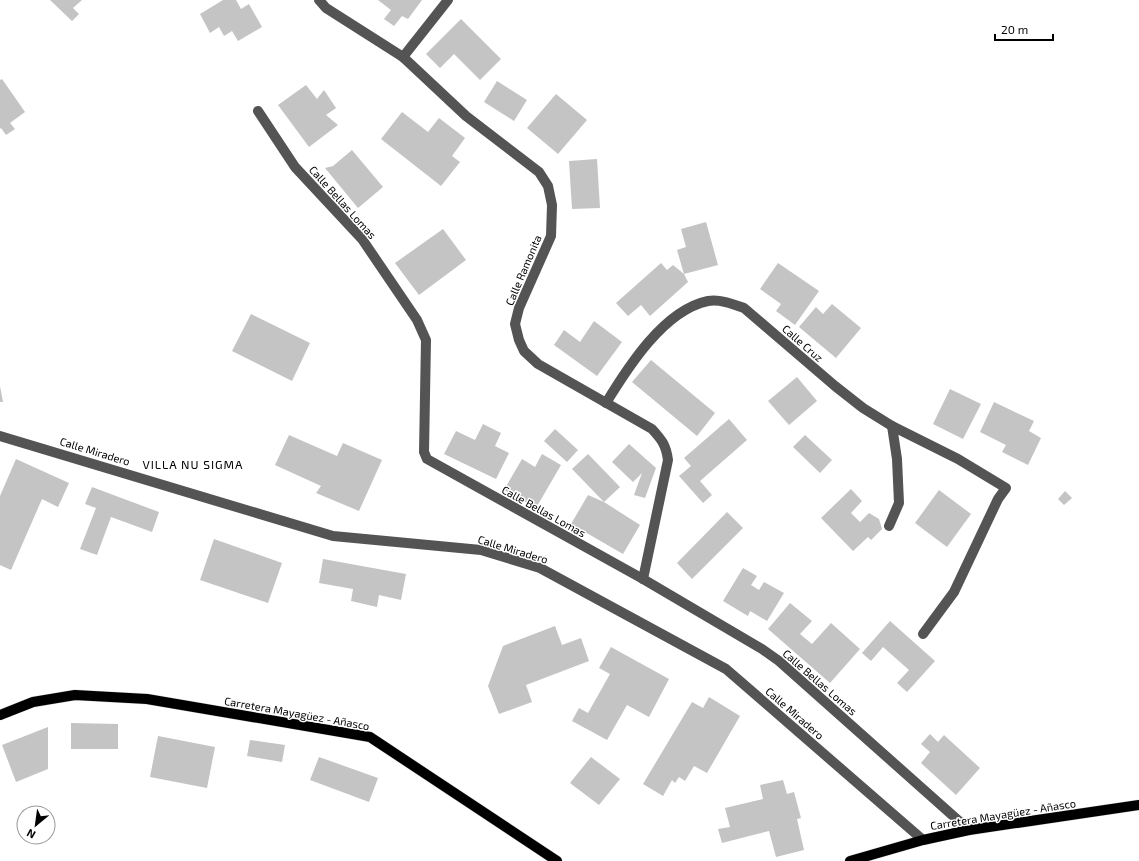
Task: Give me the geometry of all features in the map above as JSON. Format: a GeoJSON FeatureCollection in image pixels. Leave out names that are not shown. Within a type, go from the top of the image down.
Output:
{"type":"FeatureCollection","features":[{"type":"Feature","properties":{"kind":"main road","name":"Carretera Mayagüez - Añasco"},"geometry":{"type":"LineString","coordinates":[[0,714],[33,702],[75,695],[147,699],[370,737],[557,861]]}},
{"type":"Feature","properties":{"kind":"main road","name":"Carretera Mayagüez - Añasco"},"geometry":{"type":"LineString","coordinates":[[850,861],[923,840],[969,830],[1139,805]]}},
{"type":"Feature","properties":{"kind":"street","name":"Calle Ramonita"},"geometry":{"type":"LineString","coordinates":[[319,0],[326,8],[403,57],[466,116],[539,172],[548,186],[552,205],[551,236],[519,308],[515,324],[519,340],[524,351],[538,364],[652,429],[662,440],[667,451],[668,460],[642,579]]}},
{"type":"Feature","properties":{"kind":"street"},"geometry":{"type":"LineString","coordinates":[[403,57],[448,0]]}},
{"type":"Feature","properties":{"kind":"street","name":"Calle Bellas Lomas"},"geometry":{"type":"LineString","coordinates":[[258,111],[295,167],[362,239],[417,320],[426,340],[424,452],[427,459],[642,579],[780,661],[969,830]]}},
{"type":"Feature","properties":{"kind":"street","name":"Calle Cruz"},"geometry":{"type":"LineString","coordinates":[[606,403],[626,372],[648,343],[665,326],[687,308],[709,301],[726,302],[744,308],[863,408],[892,426],[958,459],[1006,488],[998,499],[954,592],[923,634]]}},
{"type":"Feature","properties":{"kind":"street"},"geometry":{"type":"LineString","coordinates":[[888,526],[899,503],[897,459],[892,426]]}},
{"type":"Feature","properties":{"kind":"street","name":"Calle Miradero"},"geometry":{"type":"LineString","coordinates":[[0,436],[333,536],[481,550],[540,568],[726,669],[923,840]]}},
{"type":"Feature","properties":{"kind":"building"},"geometry":{"type":"Polygon","coordinates":[[[50,0],[82,0],[73,8],[79,14],[72,21],[50,0]]]}},
{"type":"Feature","properties":{"kind":"building"},"geometry":{"type":"Polygon","coordinates":[[[223,0],[236,0],[241,9],[249,4],[262,27],[238,41],[232,31],[224,36],[219,27],[210,33],[200,14],[223,0]]]}},
{"type":"Feature","properties":{"kind":"building"},"geometry":{"type":"Polygon","coordinates":[[[378,0],[422,0],[408,19],[402,16],[394,26],[384,19],[391,10],[378,0]]]}},
{"type":"Feature","properties":{"kind":"building"},"geometry":{"type":"Polygon","coordinates":[[[461,19],[501,59],[480,80],[454,54],[440,68],[426,54],[461,19]]]}},
{"type":"Feature","properties":{"kind":"building"},"geometry":{"type":"Polygon","coordinates":[[[2,79],[25,112],[10,123],[15,129],[6,135],[1,128],[0,129],[0,80],[2,79]]]}},
{"type":"Feature","properties":{"kind":"building"},"geometry":{"type":"Polygon","coordinates":[[[497,81],[527,100],[514,121],[484,102],[497,81]]]}},
{"type":"Feature","properties":{"kind":"building"},"geometry":{"type":"Polygon","coordinates":[[[306,85],[317,99],[324,90],[336,108],[326,115],[338,125],[309,147],[278,105],[306,85]]]}},
{"type":"Feature","properties":{"kind":"building"},"geometry":{"type":"Polygon","coordinates":[[[556,94],[587,120],[558,154],[527,128],[556,94]]]}},
{"type":"Feature","properties":{"kind":"building"},"geometry":{"type":"Polygon","coordinates":[[[402,112],[428,132],[439,118],[465,138],[452,156],[460,162],[441,186],[381,139],[402,112]]]}},
{"type":"Feature","properties":{"kind":"building"},"geometry":{"type":"Polygon","coordinates":[[[352,150],[383,187],[358,208],[325,168],[333,166],[352,150]]]}},
{"type":"Feature","properties":{"kind":"building"},"geometry":{"type":"Polygon","coordinates":[[[597,159],[600,208],[572,209],[569,161],[597,159]]]}},
{"type":"Feature","properties":{"kind":"building"},"geometry":{"type":"Polygon","coordinates":[[[706,222],[718,265],[684,274],[677,250],[686,247],[681,229],[706,222]]]}},
{"type":"Feature","properties":{"kind":"building"},"geometry":{"type":"Polygon","coordinates":[[[443,229],[466,260],[419,295],[395,263],[443,229]]]}},
{"type":"Feature","properties":{"kind":"building"},"geometry":{"type":"Polygon","coordinates":[[[661,263],[667,270],[673,265],[684,274],[688,282],[650,316],[641,305],[628,316],[616,303],[661,263]]]}},
{"type":"Feature","properties":{"kind":"building"},"geometry":{"type":"Polygon","coordinates":[[[778,263],[819,291],[795,325],[776,311],[781,304],[760,289],[778,263]]]}},
{"type":"Feature","properties":{"kind":"building"},"geometry":{"type":"Polygon","coordinates":[[[832,304],[861,328],[836,358],[799,327],[816,307],[823,314],[832,304]]]}},
{"type":"Feature","properties":{"kind":"building"},"geometry":{"type":"Polygon","coordinates":[[[251,314],[310,343],[292,381],[232,351],[251,314]]]}},
{"type":"Feature","properties":{"kind":"building"},"geometry":{"type":"Polygon","coordinates":[[[594,321],[622,342],[597,376],[554,345],[564,330],[580,342],[594,321]]]}},
{"type":"Feature","properties":{"kind":"building"},"geometry":{"type":"Polygon","coordinates":[[[651,360],[715,413],[697,436],[632,382],[651,360]]]}},
{"type":"Feature","properties":{"kind":"building"},"geometry":{"type":"Polygon","coordinates":[[[797,377],[817,401],[789,425],[768,401],[797,377]]]}},
{"type":"Feature","properties":{"kind":"building"},"geometry":{"type":"Polygon","coordinates":[[[0,386],[3,402],[0,402],[0,386]]]}},
{"type":"Feature","properties":{"kind":"building"},"geometry":{"type":"Polygon","coordinates":[[[950,389],[981,404],[963,439],[933,424],[950,389]]]}},
{"type":"Feature","properties":{"kind":"building"},"geometry":{"type":"Polygon","coordinates":[[[994,402],[1034,421],[1029,431],[1041,438],[1028,465],[1002,452],[1006,445],[980,432],[994,402]]]}},
{"type":"Feature","properties":{"kind":"building"},"geometry":{"type":"Polygon","coordinates":[[[729,419],[747,440],[700,481],[712,495],[703,503],[679,476],[691,466],[684,458],[729,419]]]}},
{"type":"Feature","properties":{"kind":"building"},"geometry":{"type":"Polygon","coordinates":[[[483,424],[501,433],[495,446],[509,453],[496,479],[444,454],[456,431],[475,440],[483,424]]]}},
{"type":"Feature","properties":{"kind":"building"},"geometry":{"type":"Polygon","coordinates":[[[555,429],[578,450],[567,462],[544,441],[555,429]]]}},
{"type":"Feature","properties":{"kind":"building"},"geometry":{"type":"Polygon","coordinates":[[[289,435],[337,456],[343,443],[382,460],[359,511],[316,493],[321,486],[275,465],[289,435]]]}},
{"type":"Feature","properties":{"kind":"building"},"geometry":{"type":"Polygon","coordinates":[[[805,435],[832,460],[820,473],[793,447],[805,435]]]}},
{"type":"Feature","properties":{"kind":"building"},"geometry":{"type":"Polygon","coordinates":[[[629,444],[656,468],[645,498],[634,495],[642,473],[633,482],[612,462],[629,444]]]}},
{"type":"Feature","properties":{"kind":"building"},"geometry":{"type":"Polygon","coordinates":[[[542,454],[561,465],[536,508],[504,490],[522,459],[535,467],[542,454]]]}},
{"type":"Feature","properties":{"kind":"building"},"geometry":{"type":"Polygon","coordinates":[[[588,454],[620,487],[604,502],[572,469],[588,454]]]}},
{"type":"Feature","properties":{"kind":"building"},"geometry":{"type":"Polygon","coordinates":[[[16,459],[69,483],[58,507],[42,499],[11,570],[0,565],[0,496],[16,459]]]}},
{"type":"Feature","properties":{"kind":"building"},"geometry":{"type":"Polygon","coordinates":[[[92,487],[159,512],[152,532],[111,517],[97,555],[80,549],[96,508],[85,504],[92,487]]]}},
{"type":"Feature","properties":{"kind":"building"},"geometry":{"type":"Polygon","coordinates":[[[851,489],[862,501],[851,513],[860,522],[869,513],[879,519],[882,529],[871,540],[868,537],[853,551],[821,518],[851,489]]]}},
{"type":"Feature","properties":{"kind":"building"},"geometry":{"type":"Polygon","coordinates":[[[939,490],[971,514],[947,547],[915,523],[939,490]]]}},
{"type":"Feature","properties":{"kind":"building"},"geometry":{"type":"Polygon","coordinates":[[[1065,491],[1072,498],[1064,505],[1058,499],[1065,491]]]}},
{"type":"Feature","properties":{"kind":"building"},"geometry":{"type":"Polygon","coordinates":[[[588,495],[604,502],[640,525],[623,554],[571,524],[588,495]]]}},
{"type":"Feature","properties":{"kind":"building"},"geometry":{"type":"Polygon","coordinates":[[[727,512],[743,528],[692,579],[677,563],[727,512]]]}},
{"type":"Feature","properties":{"kind":"building"},"geometry":{"type":"Polygon","coordinates":[[[214,539],[282,563],[268,603],[200,580],[214,539]]]}},
{"type":"Feature","properties":{"kind":"building"},"geometry":{"type":"Polygon","coordinates":[[[323,559],[406,574],[401,600],[379,595],[377,607],[351,601],[353,589],[319,583],[323,559]]]}},
{"type":"Feature","properties":{"kind":"building"},"geometry":{"type":"Polygon","coordinates":[[[743,568],[757,576],[751,585],[759,590],[764,582],[784,593],[767,621],[750,611],[748,616],[723,601],[743,568]]]}},
{"type":"Feature","properties":{"kind":"building"},"geometry":{"type":"Polygon","coordinates":[[[790,603],[812,621],[800,634],[812,644],[831,623],[860,649],[830,683],[768,629],[790,603]]]}},
{"type":"Feature","properties":{"kind":"building"},"geometry":{"type":"Polygon","coordinates":[[[890,621],[935,661],[907,692],[897,683],[909,670],[883,647],[871,661],[862,653],[890,621]]]}},
{"type":"Feature","properties":{"kind":"building"},"geometry":{"type":"Polygon","coordinates":[[[555,626],[562,645],[581,638],[589,661],[526,685],[532,702],[499,714],[488,686],[503,646],[555,626]]]}},
{"type":"Feature","properties":{"kind":"building"},"geometry":{"type":"Polygon","coordinates":[[[611,647],[669,679],[649,717],[627,705],[607,740],[572,721],[579,708],[588,713],[610,674],[599,668],[611,647]]]}},
{"type":"Feature","properties":{"kind":"building"},"geometry":{"type":"Polygon","coordinates":[[[709,697],[740,716],[707,773],[694,766],[685,781],[679,777],[675,783],[672,780],[663,796],[643,784],[692,702],[703,708],[709,697]]]}},
{"type":"Feature","properties":{"kind":"building"},"geometry":{"type":"Polygon","coordinates":[[[71,723],[118,724],[118,749],[71,749],[71,723]]]}},
{"type":"Feature","properties":{"kind":"building"},"geometry":{"type":"Polygon","coordinates":[[[48,727],[48,769],[16,782],[2,745],[48,727]]]}},
{"type":"Feature","properties":{"kind":"building"},"geometry":{"type":"Polygon","coordinates":[[[930,734],[938,742],[944,735],[980,768],[956,795],[921,763],[930,752],[921,744],[930,734]]]}},
{"type":"Feature","properties":{"kind":"building"},"geometry":{"type":"Polygon","coordinates":[[[158,736],[215,747],[207,788],[150,777],[158,736]]]}},
{"type":"Feature","properties":{"kind":"building"},"geometry":{"type":"Polygon","coordinates":[[[250,740],[285,745],[282,762],[247,756],[250,740]]]}},
{"type":"Feature","properties":{"kind":"building"},"geometry":{"type":"Polygon","coordinates":[[[319,757],[378,778],[369,802],[310,780],[319,757]]]}},
{"type":"Feature","properties":{"kind":"building"},"geometry":{"type":"Polygon","coordinates":[[[591,757],[620,779],[599,805],[570,783],[591,757]]]}},
{"type":"Feature","properties":{"kind":"building"},"geometry":{"type":"Polygon","coordinates":[[[783,780],[787,794],[794,792],[801,818],[797,819],[804,850],[776,857],[769,831],[722,843],[718,829],[730,827],[725,808],[763,799],[760,785],[783,780]]]}},
{"type":"Feature","properties":{"kind":"district","name":"VILLA NU SIGMA"},"geometry":{"type":"Point","coordinates":[193,464]}}]}
